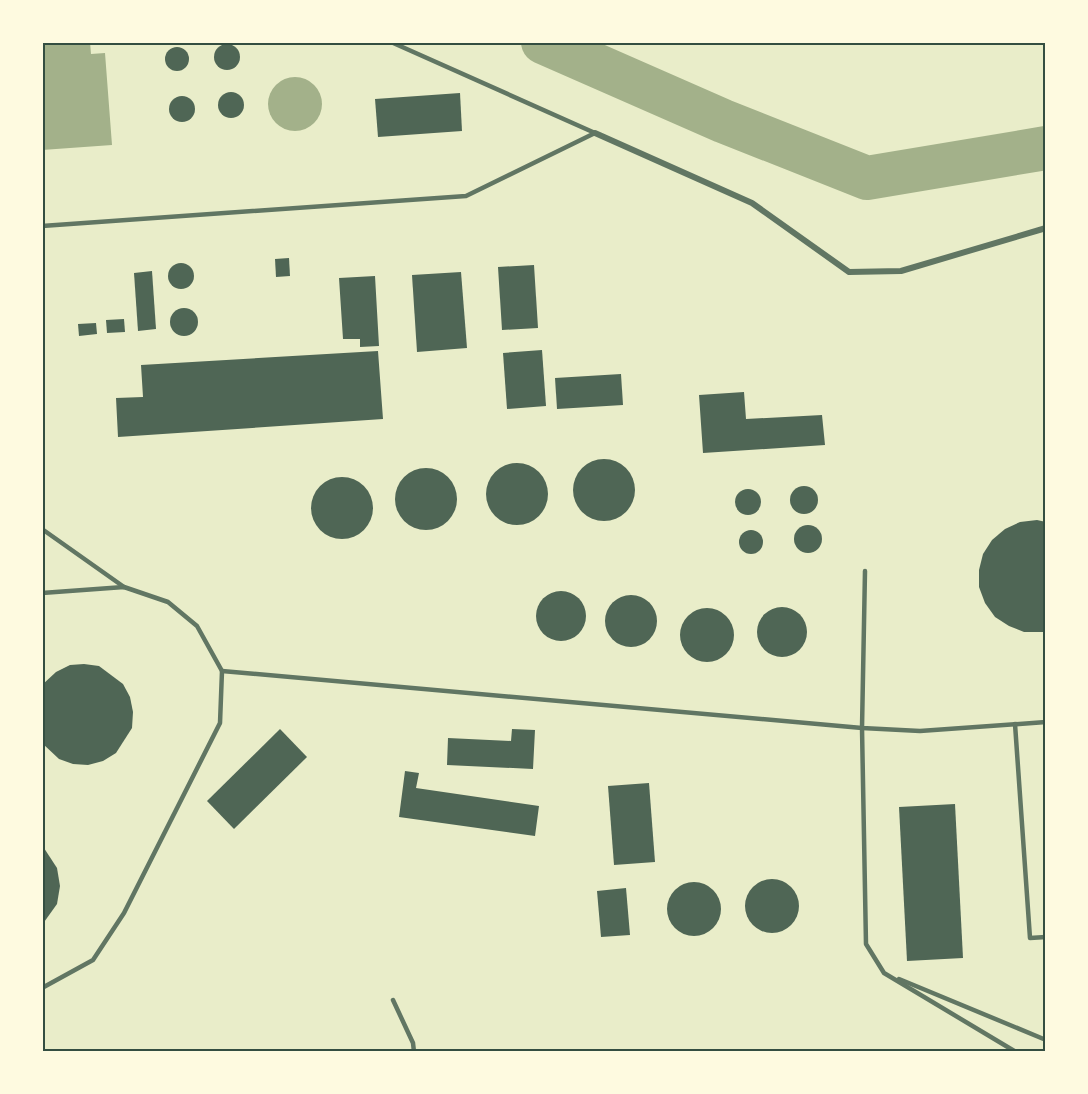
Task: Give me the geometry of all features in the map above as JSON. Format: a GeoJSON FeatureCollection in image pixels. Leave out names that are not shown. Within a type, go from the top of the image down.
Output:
{"type":"FeatureCollection","features":[{"type":"Feature","properties":{"kind":"street"},"geometry":{"type":"LineString","coordinates":[[595,133],[752,203],[849,272],[901,271],[1046,228]]}},
{"type":"Feature","properties":{"kind":"lane"},"geometry":{"type":"LineString","coordinates":[[391,42],[595,133]]}},
{"type":"Feature","properties":{"kind":"lane"},"geometry":{"type":"LineString","coordinates":[[42,226],[466,196],[595,133]]}},
{"type":"Feature","properties":{"kind":"lane"},"geometry":{"type":"LineString","coordinates":[[42,530],[124,587],[168,602],[197,626],[222,671],[220,723],[124,913],[93,960],[42,988]]}},
{"type":"Feature","properties":{"kind":"lane"},"geometry":{"type":"LineString","coordinates":[[865,571],[862,728],[866,944],[884,973],[1016,1052]]}},
{"type":"Feature","properties":{"kind":"lane"},"geometry":{"type":"LineString","coordinates":[[42,594],[124,587]]}},
{"type":"Feature","properties":{"kind":"lane"},"geometry":{"type":"LineString","coordinates":[[222,671],[862,728],[920,731],[1046,722]]}},
{"type":"Feature","properties":{"kind":"lane"},"geometry":{"type":"LineString","coordinates":[[1015,724],[1030,938],[1046,937]]}},
{"type":"Feature","properties":{"kind":"lane"},"geometry":{"type":"LineString","coordinates":[[884,973],[1046,1040]]}},
{"type":"Feature","properties":{"kind":"lane"},"geometry":{"type":"LineString","coordinates":[[393,1000],[414,1052]]}},
{"type":"Feature","properties":{"kind":"shaded area"},"geometry":{"type":"Polygon","coordinates":[[[42,42],[90,42],[91,54],[105,53],[112,145],[42,150],[42,42]]]}},
{"type":"Feature","properties":{"kind":"shaded area"},"geometry":{"type":"Polygon","coordinates":[[[290,77],[300,77],[310,81],[318,89],[322,104],[318,119],[310,127],[300,131],[290,131],[280,127],[272,119],[268,109],[268,99],[272,89],[280,81],[290,77]]]}},
{"type":"Feature","properties":{"kind":"building"},"geometry":{"type":"Polygon","coordinates":[[[227,44],[236,48],[240,57],[236,66],[227,70],[218,66],[214,57],[218,48],[227,44]]]}},
{"type":"Feature","properties":{"kind":"building"},"geometry":{"type":"Polygon","coordinates":[[[177,47],[186,50],[189,59],[186,68],[177,71],[168,68],[165,59],[168,50],[177,47]]]}},
{"type":"Feature","properties":{"kind":"building"},"geometry":{"type":"Polygon","coordinates":[[[231,92],[240,96],[244,105],[240,114],[231,118],[222,114],[218,105],[222,96],[231,92]]]}},
{"type":"Feature","properties":{"kind":"building"},"geometry":{"type":"Polygon","coordinates":[[[460,93],[462,131],[378,137],[375,99],[460,93]]]}},
{"type":"Feature","properties":{"kind":"building"},"geometry":{"type":"Polygon","coordinates":[[[182,96],[191,100],[195,109],[191,118],[182,122],[173,118],[169,109],[173,100],[182,96]]]}},
{"type":"Feature","properties":{"kind":"building"},"geometry":{"type":"Polygon","coordinates":[[[289,258],[290,276],[276,277],[275,259],[289,258]]]}},
{"type":"Feature","properties":{"kind":"building"},"geometry":{"type":"Polygon","coordinates":[[[181,263],[190,267],[194,276],[190,285],[181,289],[172,285],[168,276],[172,267],[181,263]]]}},
{"type":"Feature","properties":{"kind":"building"},"geometry":{"type":"Polygon","coordinates":[[[534,265],[538,328],[502,330],[498,267],[534,265]]]}},
{"type":"Feature","properties":{"kind":"building"},"geometry":{"type":"Polygon","coordinates":[[[152,271],[156,329],[138,331],[134,273],[152,271]]]}},
{"type":"Feature","properties":{"kind":"building"},"geometry":{"type":"Polygon","coordinates":[[[461,272],[467,348],[417,352],[412,275],[461,272]]]}},
{"type":"Feature","properties":{"kind":"building"},"geometry":{"type":"Polygon","coordinates":[[[375,276],[379,346],[360,347],[360,339],[343,339],[339,278],[375,276]]]}},
{"type":"Feature","properties":{"kind":"building"},"geometry":{"type":"Polygon","coordinates":[[[184,308],[194,312],[198,322],[194,332],[184,336],[174,332],[170,322],[174,312],[184,308]]]}},
{"type":"Feature","properties":{"kind":"building"},"geometry":{"type":"Polygon","coordinates":[[[124,319],[125,332],[107,333],[106,320],[124,319]]]}},
{"type":"Feature","properties":{"kind":"building"},"geometry":{"type":"Polygon","coordinates":[[[96,323],[97,334],[79,336],[78,324],[96,323]]]}},
{"type":"Feature","properties":{"kind":"building"},"geometry":{"type":"Polygon","coordinates":[[[542,350],[546,406],[507,409],[503,353],[542,350]]]}},
{"type":"Feature","properties":{"kind":"building"},"geometry":{"type":"Polygon","coordinates":[[[378,351],[383,419],[118,437],[116,398],[143,397],[141,365],[378,351]]]}},
{"type":"Feature","properties":{"kind":"building"},"geometry":{"type":"Polygon","coordinates":[[[621,374],[623,405],[557,409],[555,378],[621,374]]]}},
{"type":"Feature","properties":{"kind":"building"},"geometry":{"type":"Polygon","coordinates":[[[744,392],[746,419],[822,415],[825,445],[703,453],[699,395],[744,392]]]}},
{"type":"Feature","properties":{"kind":"building"},"geometry":{"type":"Polygon","coordinates":[[[604,459],[616,461],[626,468],[633,478],[635,490],[633,502],[626,512],[616,519],[604,521],[592,519],[582,512],[575,502],[573,490],[575,478],[582,468],[592,461],[604,459]]]}},
{"type":"Feature","properties":{"kind":"building"},"geometry":{"type":"Polygon","coordinates":[[[517,463],[529,465],[539,472],[546,482],[548,494],[546,506],[539,516],[529,523],[517,525],[505,523],[495,516],[488,506],[486,494],[488,482],[495,472],[505,465],[517,463]]]}},
{"type":"Feature","properties":{"kind":"building"},"geometry":{"type":"Polygon","coordinates":[[[426,468],[438,470],[448,477],[455,487],[457,499],[455,511],[448,521],[438,528],[426,530],[414,528],[404,521],[397,511],[395,499],[397,487],[404,477],[414,470],[426,468]]]}},
{"type":"Feature","properties":{"kind":"building"},"geometry":{"type":"Polygon","coordinates":[[[342,477],[354,479],[364,486],[371,496],[373,508],[371,520],[364,530],[354,537],[342,539],[330,537],[320,530],[313,520],[311,508],[313,496],[320,486],[330,479],[342,477]]]}},
{"type":"Feature","properties":{"kind":"building"},"geometry":{"type":"Polygon","coordinates":[[[804,486],[814,490],[818,500],[814,510],[804,514],[794,510],[790,500],[794,490],[804,486]]]}},
{"type":"Feature","properties":{"kind":"building"},"geometry":{"type":"Polygon","coordinates":[[[748,489],[757,493],[761,502],[757,511],[748,515],[739,511],[735,502],[739,493],[748,489]]]}},
{"type":"Feature","properties":{"kind":"building"},"geometry":{"type":"Polygon","coordinates":[[[1037,520],[1046,522],[1046,632],[1024,632],[995,617],[985,603],[979,587],[979,570],[983,554],[992,540],[1005,529],[1020,522],[1037,520]]]}},
{"type":"Feature","properties":{"kind":"building"},"geometry":{"type":"Polygon","coordinates":[[[808,525],[818,529],[822,539],[818,549],[808,553],[798,549],[794,539],[798,529],[808,525]]]}},
{"type":"Feature","properties":{"kind":"building"},"geometry":{"type":"Polygon","coordinates":[[[751,530],[760,533],[763,542],[760,551],[751,554],[742,551],[739,542],[742,533],[751,530]]]}},
{"type":"Feature","properties":{"kind":"building"},"geometry":{"type":"Polygon","coordinates":[[[561,591],[579,598],[586,616],[579,634],[561,641],[543,634],[536,616],[543,598],[561,591]]]}},
{"type":"Feature","properties":{"kind":"building"},"geometry":{"type":"Polygon","coordinates":[[[631,595],[641,597],[649,603],[655,611],[657,621],[655,631],[649,639],[641,645],[631,647],[621,645],[613,639],[607,631],[605,621],[607,611],[613,603],[621,597],[631,595]]]}},
{"type":"Feature","properties":{"kind":"building"},"geometry":{"type":"Polygon","coordinates":[[[787,607],[800,614],[806,622],[806,642],[800,650],[792,656],[777,657],[764,650],[758,642],[757,627],[764,614],[772,608],[787,607]]]}},
{"type":"Feature","properties":{"kind":"building"},"geometry":{"type":"Polygon","coordinates":[[[707,608],[726,616],[734,635],[726,654],[707,662],[688,654],[680,635],[688,616],[707,608]]]}},
{"type":"Feature","properties":{"kind":"building"},"geometry":{"type":"Polygon","coordinates":[[[70,665],[99,666],[123,684],[130,697],[133,712],[132,728],[116,753],[103,761],[88,765],[73,764],[59,759],[42,743],[42,685],[56,672],[70,665]]]}},
{"type":"Feature","properties":{"kind":"building"},"geometry":{"type":"Polygon","coordinates":[[[280,729],[307,757],[234,829],[207,801],[280,729]]]}},
{"type":"Feature","properties":{"kind":"building"},"geometry":{"type":"Polygon","coordinates":[[[512,729],[535,730],[533,769],[447,765],[448,738],[511,741],[512,729]]]}},
{"type":"Feature","properties":{"kind":"building"},"geometry":{"type":"Polygon","coordinates":[[[405,771],[419,773],[416,788],[539,806],[535,836],[399,817],[405,771]]]}},
{"type":"Feature","properties":{"kind":"building"},"geometry":{"type":"Polygon","coordinates":[[[649,783],[655,862],[614,865],[608,786],[649,783]]]}},
{"type":"Feature","properties":{"kind":"building"},"geometry":{"type":"Polygon","coordinates":[[[955,804],[963,958],[907,961],[899,807],[955,804]]]}},
{"type":"Feature","properties":{"kind":"building"},"geometry":{"type":"Polygon","coordinates":[[[42,845],[57,868],[60,886],[57,904],[42,925],[42,845]]]}},
{"type":"Feature","properties":{"kind":"building"},"geometry":{"type":"Polygon","coordinates":[[[772,879],[782,881],[791,887],[797,896],[799,906],[797,916],[791,925],[782,931],[772,933],[762,931],[753,925],[747,916],[745,906],[747,896],[753,887],[762,881],[772,879]]]}},
{"type":"Feature","properties":{"kind":"building"},"geometry":{"type":"Polygon","coordinates":[[[694,882],[704,884],[713,890],[719,899],[721,909],[719,919],[713,928],[704,934],[694,936],[684,934],[675,928],[669,919],[667,909],[669,899],[675,890],[684,884],[694,882]]]}},
{"type":"Feature","properties":{"kind":"building"},"geometry":{"type":"Polygon","coordinates":[[[626,888],[630,935],[601,937],[597,891],[626,888]]]}},
{"type":"Feature","properties":{"kind":"waterway"},"geometry":{"type":"LineString","coordinates":[[543,42],[723,121],[867,178],[1046,148]]}}]}
